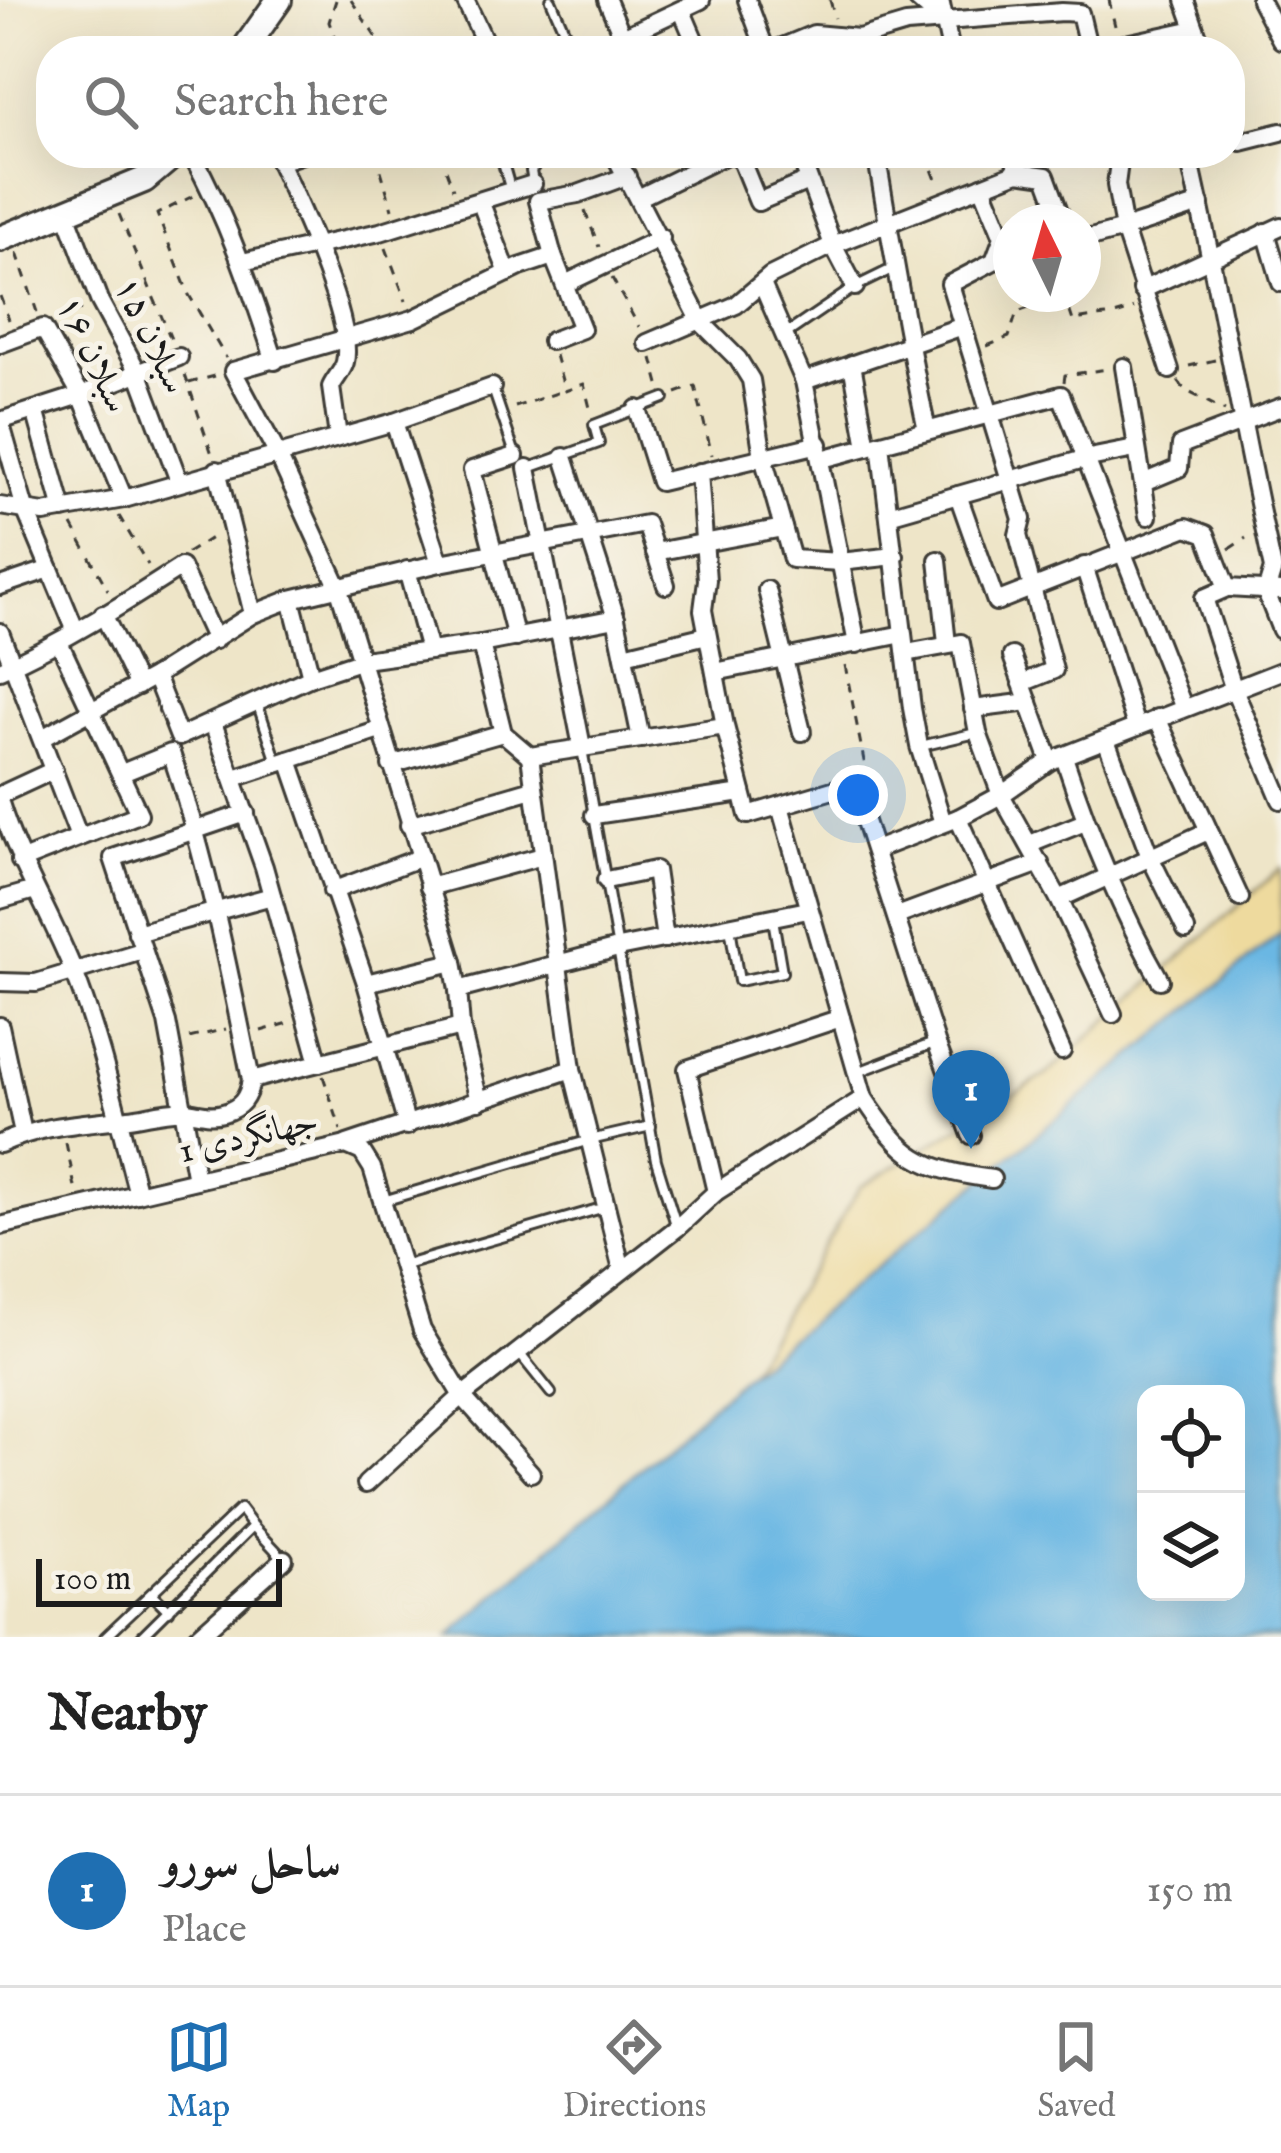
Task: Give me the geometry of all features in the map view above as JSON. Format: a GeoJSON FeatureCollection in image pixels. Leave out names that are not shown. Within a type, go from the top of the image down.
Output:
{"type":"FeatureCollection","features":[{"type":"Feature","properties":{"kind":"street"},"geometry":{"type":"LineString","coordinates":[[254,36],[279,0]]}},
{"type":"Feature","properties":{"kind":"street"},"geometry":{"type":"LineString","coordinates":[[465,0],[482,36]]}},
{"type":"Feature","properties":{"kind":"street"},"geometry":{"type":"LineString","coordinates":[[607,0],[622,36]]}},
{"type":"Feature","properties":{"kind":"street"},"geometry":{"type":"LineString","coordinates":[[627,36],[701,0]]}},
{"type":"Feature","properties":{"kind":"street"},"geometry":{"type":"LineString","coordinates":[[747,0],[763,36]]}},
{"type":"Feature","properties":{"kind":"street"},"geometry":{"type":"LineString","coordinates":[[918,0],[942,21]]}},
{"type":"Feature","properties":{"kind":"street"},"geometry":{"type":"LineString","coordinates":[[940,0],[946,36]]}},
{"type":"Feature","properties":{"kind":"street"},"geometry":{"type":"LineString","coordinates":[[1261,0],[1281,40]]}},
{"type":"Feature","properties":{"kind":"street"},"geometry":{"type":"LineString","coordinates":[[1191,2],[1198,36]]}},
{"type":"Feature","properties":{"kind":"street"},"geometry":{"type":"LineString","coordinates":[[682,11],[693,36]]}},
{"type":"Feature","properties":{"kind":"street"},"geometry":{"type":"LineString","coordinates":[[867,36],[906,24],[1080,13],[1087,36]]}},
{"type":"Feature","properties":{"kind":"street"},"geometry":{"type":"LineString","coordinates":[[1164,36],[1195,29]]}},
{"type":"Feature","properties":{"kind":"street"},"geometry":{"type":"LineString","coordinates":[[1245,141],[1281,132]]}},
{"type":"Feature","properties":{"kind":"street"},"geometry":{"type":"LineString","coordinates":[[5,236],[144,180],[158,168]]}},
{"type":"Feature","properties":{"kind":"street"},"geometry":{"type":"LineString","coordinates":[[200,168],[242,262],[275,361]]}},
{"type":"Feature","properties":{"kind":"street"},"geometry":{"type":"LineString","coordinates":[[282,168],[317,246],[345,340],[345,366],[331,387],[338,437]]}},
{"type":"Feature","properties":{"kind":"street"},"geometry":{"type":"LineString","coordinates":[[622,168],[701,322],[738,358],[751,380],[763,458],[792,559],[840,562],[895,556]]}},
{"type":"Feature","properties":{"kind":"street"},"geometry":{"type":"LineString","coordinates":[[638,198],[702,168]]}},
{"type":"Feature","properties":{"kind":"street"},"geometry":{"type":"LineString","coordinates":[[741,168],[758,202],[808,181]]}},
{"type":"Feature","properties":{"kind":"street"},"geometry":{"type":"LineString","coordinates":[[804,168],[854,287]]}},
{"type":"Feature","properties":{"kind":"street"},"geometry":{"type":"LineString","coordinates":[[878,168],[897,266],[897,292],[927,430]]}},
{"type":"Feature","properties":{"kind":"street"},"geometry":{"type":"LineString","coordinates":[[647,343],[736,305],[762,284],[833,244],[982,186],[1007,168]]}},
{"type":"Feature","properties":{"kind":"street"},"geometry":{"type":"LineString","coordinates":[[1028,168],[1046,176],[1057,204]]}},
{"type":"Feature","properties":{"kind":"street"},"geometry":{"type":"LineString","coordinates":[[1118,168],[1116,185],[1124,229],[1170,370]]}},
{"type":"Feature","properties":{"kind":"street"},"geometry":{"type":"LineString","coordinates":[[1192,168],[1212,256],[1239,420],[1273,569],[1281,630]]}},
{"type":"Feature","properties":{"kind":"street"},"geometry":{"type":"LineString","coordinates":[[242,262],[389,230],[512,191],[578,194],[627,176]]}},
{"type":"Feature","properties":{"kind":"street"},"geometry":{"type":"LineString","coordinates":[[982,186],[1003,237],[994,261],[950,284],[1022,519],[1018,535],[1054,670],[1022,683]]}},
{"type":"Feature","properties":{"kind":"street"},"geometry":{"type":"LineString","coordinates":[[535,193],[582,329],[551,341]]}},
{"type":"Feature","properties":{"kind":"street"},"geometry":{"type":"LineString","coordinates":[[480,201],[508,273]]}},
{"type":"Feature","properties":{"kind":"street"},"geometry":{"type":"LineString","coordinates":[[1101,235],[1200,204]]}},
{"type":"Feature","properties":{"kind":"street","name":"سبلان ۱۵"},"geometry":{"type":"LineString","coordinates":[[66,214],[99,300],[139,374],[179,482]]}},
{"type":"Feature","properties":{"kind":"street"},"geometry":{"type":"LineString","coordinates":[[1144,295],[1212,256],[1273,230],[1281,283]]}},
{"type":"Feature","properties":{"kind":"street"},"geometry":{"type":"LineString","coordinates":[[566,284],[661,238]]}},
{"type":"Feature","properties":{"kind":"street"},"geometry":{"type":"LineString","coordinates":[[479,1101],[460,1027],[453,962],[380,730],[363,660],[338,586],[233,371],[413,319],[553,256]]}},
{"type":"Feature","properties":{"kind":"street"},"geometry":{"type":"LineString","coordinates":[[762,284],[804,381],[840,562],[850,646]]}},
{"type":"Feature","properties":{"kind":"street"},"geometry":{"type":"LineString","coordinates":[[804,381],[963,326]]}},
{"type":"Feature","properties":{"kind":"street"},"geometry":{"type":"LineString","coordinates":[[8,341],[43,328]]}},
{"type":"Feature","properties":{"kind":"street","name":"سبلان ۱۶"},"geometry":{"type":"LineString","coordinates":[[43,328],[81,395],[117,500]]}},
{"type":"Feature","properties":{"kind":"street"},"geometry":{"type":"LineString","coordinates":[[75,629],[26,509],[0,421],[179,358]]}},
{"type":"Feature","properties":{"kind":"street"},"geometry":{"type":"LineString","coordinates":[[852,364],[892,514],[919,746],[1061,1051]]}},
{"type":"Feature","properties":{"kind":"street"},"geometry":{"type":"LineString","coordinates":[[1124,367],[1148,516]]}},
{"type":"Feature","properties":{"kind":"street"},"geometry":{"type":"LineString","coordinates":[[0,506],[44,513],[117,500],[394,422],[492,387]]}},
{"type":"Feature","properties":{"kind":"street"},"geometry":{"type":"LineString","coordinates":[[638,409],[660,482],[763,458],[874,445],[1061,395],[1183,706]]}},
{"type":"Feature","properties":{"kind":"street"},"geometry":{"type":"LineString","coordinates":[[1143,483],[1179,468],[1181,445],[1281,406]]}},
{"type":"Feature","properties":{"kind":"street"},"geometry":{"type":"LineString","coordinates":[[35,410],[63,510]]}},
{"type":"Feature","properties":{"kind":"street"},"geometry":{"type":"LineString","coordinates":[[394,422],[440,562]]}},
{"type":"Feature","properties":{"kind":"street"},"geometry":{"type":"LineString","coordinates":[[892,514],[1084,458],[1135,449]]}},
{"type":"Feature","properties":{"kind":"street"},"geometry":{"type":"LineString","coordinates":[[564,457],[616,618],[641,739]]}},
{"type":"Feature","properties":{"kind":"street"},"geometry":{"type":"LineString","coordinates":[[516,638],[472,470],[521,462],[543,544],[582,748]]}},
{"type":"Feature","properties":{"kind":"street"},"geometry":{"type":"LineString","coordinates":[[217,470],[253,614]]}},
{"type":"Feature","properties":{"kind":"street"},"geometry":{"type":"LineString","coordinates":[[707,471],[703,610],[748,815],[853,784],[970,1136]]}},
{"type":"Feature","properties":{"kind":"street"},"geometry":{"type":"LineString","coordinates":[[958,495],[996,602],[1187,527],[1206,534],[1227,588]]}},
{"type":"Feature","properties":{"kind":"street"},"geometry":{"type":"LineString","coordinates":[[42,738],[138,686],[253,614],[338,586],[646,524],[666,585]]}},
{"type":"Feature","properties":{"kind":"street"},"geometry":{"type":"LineString","coordinates":[[655,552],[783,528]]}},
{"type":"Feature","properties":{"kind":"street"},"geometry":{"type":"LineString","coordinates":[[938,560],[947,644]]}},
{"type":"Feature","properties":{"kind":"street"},"geometry":{"type":"LineString","coordinates":[[1084,566],[1136,726]]}},
{"type":"Feature","properties":{"kind":"street"},"geometry":{"type":"LineString","coordinates":[[6,667],[60,644],[75,629],[181,567],[214,640]]}},
{"type":"Feature","properties":{"kind":"street"},"geometry":{"type":"LineString","coordinates":[[0,586],[50,569]]}},
{"type":"Feature","properties":{"kind":"street"},"geometry":{"type":"LineString","coordinates":[[407,570],[429,651]]}},
{"type":"Feature","properties":{"kind":"street"},"geometry":{"type":"LineString","coordinates":[[1274,592],[1227,588],[1204,598],[1233,687],[1281,800]]}},
{"type":"Feature","properties":{"kind":"street"},"geometry":{"type":"LineString","coordinates":[[766,590],[802,732]]}},
{"type":"Feature","properties":{"kind":"street"},"geometry":{"type":"LineString","coordinates":[[291,599],[310,677]]}},
{"type":"Feature","properties":{"kind":"street"},"geometry":{"type":"LineString","coordinates":[[110,611],[138,686]]}},
{"type":"Feature","properties":{"kind":"street"},"geometry":{"type":"LineString","coordinates":[[155,676],[179,737],[310,677],[363,660],[616,618]]}},
{"type":"Feature","properties":{"kind":"street"},"geometry":{"type":"LineString","coordinates":[[0,632],[6,667],[42,738],[79,837]]}},
{"type":"Feature","properties":{"kind":"street"},"geometry":{"type":"LineString","coordinates":[[715,672],[903,634]]}},
{"type":"Feature","properties":{"kind":"street"},"geometry":{"type":"LineString","coordinates":[[624,655],[707,635]]}},
{"type":"Feature","properties":{"kind":"street"},"geometry":{"type":"LineString","coordinates":[[906,653],[961,643],[978,733],[1000,796],[1059,899],[1113,1014]]}},
{"type":"Feature","properties":{"kind":"street"},"geometry":{"type":"LineString","coordinates":[[20,861],[139,814],[60,644]]}},
{"type":"Feature","properties":{"kind":"street"},"geometry":{"type":"LineString","coordinates":[[481,644],[503,733],[530,756],[572,1069],[622,1270]]}},
{"type":"Feature","properties":{"kind":"street"},"geometry":{"type":"LineString","coordinates":[[1012,656],[1107,877],[1160,980]]}},
{"type":"Feature","properties":{"kind":"street"},"geometry":{"type":"LineString","coordinates":[[875,850],[1000,796],[1057,759],[1281,670]]}},
{"type":"Feature","properties":{"kind":"street"},"geometry":{"type":"LineString","coordinates":[[973,709],[1029,702]]}},
{"type":"Feature","properties":{"kind":"street"},"geometry":{"type":"LineString","coordinates":[[1156,718],[1240,898]]}},
{"type":"Feature","properties":{"kind":"street"},"geometry":{"type":"LineString","coordinates":[[213,723],[272,896],[319,1063]]}},
{"type":"Feature","properties":{"kind":"street"},"geometry":{"type":"LineString","coordinates":[[530,756],[725,726]]}},
{"type":"Feature","properties":{"kind":"street"},"geometry":{"type":"LineString","coordinates":[[234,778],[380,730]]}},
{"type":"Feature","properties":{"kind":"street"},"geometry":{"type":"LineString","coordinates":[[391,765],[503,733]]}},
{"type":"Feature","properties":{"kind":"street"},"geometry":{"type":"LineString","coordinates":[[1106,740],[1150,857],[1186,930]]}},
{"type":"Feature","properties":{"kind":"street"},"geometry":{"type":"LineString","coordinates":[[0,1144],[62,1124],[185,1111],[202,1116],[238,1107],[248,1097],[251,1080],[215,909],[196,829],[170,753],[122,773]]}},
{"type":"Feature","properties":{"kind":"street"},"geometry":{"type":"LineString","coordinates":[[283,762],[366,983],[407,1126]]}},
{"type":"Feature","properties":{"kind":"street"},"geometry":{"type":"LineString","coordinates":[[54,770],[0,799],[20,861],[74,971],[137,1194]]}},
{"type":"Feature","properties":{"kind":"street"},"geometry":{"type":"LineString","coordinates":[[409,825],[533,789]]}},
{"type":"Feature","properties":{"kind":"street"},"geometry":{"type":"LineString","coordinates":[[594,815],[742,793]]}},
{"type":"Feature","properties":{"kind":"street"},"geometry":{"type":"LineString","coordinates":[[780,806],[864,1098],[907,1153],[943,1172],[992,1179]]}},
{"type":"Feature","properties":{"kind":"street"},"geometry":{"type":"LineString","coordinates":[[196,1180],[171,1042],[113,858],[246,813]]}},
{"type":"Feature","properties":{"kind":"street"},"geometry":{"type":"LineString","coordinates":[[1030,844],[1085,822]]}},
{"type":"Feature","properties":{"kind":"street"},"geometry":{"type":"LineString","coordinates":[[1059,899],[1208,830]]}},
{"type":"Feature","properties":{"kind":"street"},"geometry":{"type":"LineString","coordinates":[[428,887],[543,856]]}},
{"type":"Feature","properties":{"kind":"street"},"geometry":{"type":"LineString","coordinates":[[332,890],[419,857]]}},
{"type":"Feature","properties":{"kind":"street"},"geometry":{"type":"LineString","coordinates":[[897,916],[1040,863]]}},
{"type":"Feature","properties":{"kind":"street"},"geometry":{"type":"LineString","coordinates":[[606,880],[655,871],[665,939]]}},
{"type":"Feature","properties":{"kind":"street"},"geometry":{"type":"LineString","coordinates":[[0,900],[35,890]]}},
{"type":"Feature","properties":{"kind":"street"},"geometry":{"type":"LineString","coordinates":[[0,982],[36,983],[74,971],[215,909],[272,896]]}},
{"type":"Feature","properties":{"kind":"street"},"geometry":{"type":"LineString","coordinates":[[458,990],[618,948],[808,910]]}},
{"type":"Feature","properties":{"kind":"street"},"geometry":{"type":"LineString","coordinates":[[366,983],[453,962]]}},
{"type":"Feature","properties":{"kind":"street"},"geometry":{"type":"LineString","coordinates":[[716,1192],[687,1069],[841,1018]]}},
{"type":"Feature","properties":{"kind":"street"},"geometry":{"type":"LineString","coordinates":[[0,1026],[23,1133]]}},
{"type":"Feature","properties":{"kind":"street"},"geometry":{"type":"LineString","coordinates":[[251,1080],[460,1027]]}},
{"type":"Feature","properties":{"kind":"street"},"geometry":{"type":"LineString","coordinates":[[346,1145],[572,1069]]}},
{"type":"Feature","properties":{"kind":"street"},"geometry":{"type":"LineString","coordinates":[[366,1484],[462,1396],[716,1192],[864,1098]]}},
{"type":"Feature","properties":{"kind":"street","name":"جهانگردی 1"},"geometry":{"type":"LineString","coordinates":[[0,1226],[346,1145],[362,1152],[422,1330],[462,1396],[531,1473]]}},
{"type":"Feature","properties":{"kind":"street"},"geometry":{"type":"LineString","coordinates":[[197,1637],[284,1559]]}},
{"type":"Feature","properties":{"kind":"lane"},"geometry":{"type":"LineString","coordinates":[[551,0],[566,36]]}},
{"type":"Feature","properties":{"kind":"lane"},"geometry":{"type":"LineString","coordinates":[[505,168],[512,191]]}},
{"type":"Feature","properties":{"kind":"lane"},"geometry":{"type":"LineString","coordinates":[[533,168],[535,193]]}},
{"type":"Feature","properties":{"kind":"lane"},"geometry":{"type":"LineString","coordinates":[[785,335],[854,287],[897,266]]}},
{"type":"Feature","properties":{"kind":"lane"},"geometry":{"type":"LineString","coordinates":[[492,387],[521,462],[564,457],[599,443],[594,425],[664,398]]}},
{"type":"Feature","properties":{"kind":"lane"},"geometry":{"type":"LineString","coordinates":[[257,703],[283,762]]}},
{"type":"Feature","properties":{"kind":"lane"},"geometry":{"type":"LineString","coordinates":[[919,746],[978,733]]}},
{"type":"Feature","properties":{"kind":"lane"},"geometry":{"type":"LineString","coordinates":[[582,748],[656,1160],[676,1228]]}},
{"type":"Feature","properties":{"kind":"lane"},"geometry":{"type":"LineString","coordinates":[[730,926],[739,981],[782,972],[773,917]]}},
{"type":"Feature","properties":{"kind":"lane"},"geometry":{"type":"LineString","coordinates":[[857,1073],[936,1042]]}},
{"type":"Feature","properties":{"kind":"lane"},"geometry":{"type":"LineString","coordinates":[[382,1201],[651,1126]]}},
{"type":"Feature","properties":{"kind":"lane"},"geometry":{"type":"LineString","coordinates":[[402,1266],[606,1207]]}},
{"type":"Feature","properties":{"kind":"lane"},"geometry":{"type":"LineString","coordinates":[[518,1352],[551,1394]]}},
{"type":"Feature","properties":{"kind":"lane"},"geometry":{"type":"LineString","coordinates":[[105,1637],[240,1509],[284,1559]]}},
{"type":"Feature","properties":{"kind":"lane"},"geometry":{"type":"LineString","coordinates":[[140,1637],[253,1526]]}},
{"type":"Feature","properties":{"kind":"lane"},"geometry":{"type":"LineString","coordinates":[[152,1594],[169,1611]]}},
{"type":"Feature","properties":{"kind":"path"},"geometry":{"type":"LineString","coordinates":[[334,36],[329,22],[336,0]]}},
{"type":"Feature","properties":{"kind":"path"},"geometry":{"type":"LineString","coordinates":[[351,0],[375,36]]}},
{"type":"Feature","properties":{"kind":"path"},"geometry":{"type":"LineString","coordinates":[[1109,0],[1118,36]]}},
{"type":"Feature","properties":{"kind":"path"},"geometry":{"type":"LineString","coordinates":[[379,168],[413,319]]}},
{"type":"Feature","properties":{"kind":"path"},"geometry":{"type":"LineString","coordinates":[[446,168],[460,207]]}},
{"type":"Feature","properties":{"kind":"path"},"geometry":{"type":"LineString","coordinates":[[932,168],[944,201]]}},
{"type":"Feature","properties":{"kind":"path"},"geometry":{"type":"LineString","coordinates":[[188,383],[233,371],[189,295],[157,214],[211,188]]}},
{"type":"Feature","properties":{"kind":"path"},"geometry":{"type":"LineString","coordinates":[[578,194],[606,266],[647,343],[664,398],[695,386],[707,471]]}},
{"type":"Feature","properties":{"kind":"path"},"geometry":{"type":"LineString","coordinates":[[110,195],[179,358],[217,470]]}},
{"type":"Feature","properties":{"kind":"path","name":"سبلان ۱۶"},"geometry":{"type":"LineString","coordinates":[[5,236],[43,328]]}},
{"type":"Feature","properties":{"kind":"path"},"geometry":{"type":"LineString","coordinates":[[1070,312],[1073,321],[1091,315],[1112,319],[1144,295]]}},
{"type":"Feature","properties":{"kind":"path"},"geometry":{"type":"LineString","coordinates":[[0,296],[8,341]]}},
{"type":"Feature","properties":{"kind":"path"},"geometry":{"type":"LineString","coordinates":[[43,328],[99,300]]}},
{"type":"Feature","properties":{"kind":"path"},"geometry":{"type":"LineString","coordinates":[[971,353],[1009,337],[1017,312]]}},
{"type":"Feature","properties":{"kind":"path"},"geometry":{"type":"LineString","coordinates":[[551,341],[565,391]]}},
{"type":"Feature","properties":{"kind":"path"},"geometry":{"type":"LineString","coordinates":[[1229,356],[1170,370],[1185,390],[1239,420]]}},
{"type":"Feature","properties":{"kind":"path"},"geometry":{"type":"LineString","coordinates":[[499,412],[584,384],[594,425]]}},
{"type":"Feature","properties":{"kind":"path"},"geometry":{"type":"LineString","coordinates":[[117,500],[158,582]]}},
{"type":"Feature","properties":{"kind":"path"},"geometry":{"type":"LineString","coordinates":[[63,510],[110,611]]}},
{"type":"Feature","properties":{"kind":"path"},"geometry":{"type":"LineString","coordinates":[[181,567],[179,558],[231,525]]}},
{"type":"Feature","properties":{"kind":"path"},"geometry":{"type":"LineString","coordinates":[[1215,558],[1264,528]]}},
{"type":"Feature","properties":{"kind":"path"},"geometry":{"type":"LineString","coordinates":[[850,646],[866,766],[853,784]]}},
{"type":"Feature","properties":{"kind":"path"},"geometry":{"type":"LineString","coordinates":[[171,1042],[307,1018]]}},
{"type":"Feature","properties":{"kind":"path"},"geometry":{"type":"LineString","coordinates":[[319,1063],[346,1145]]}},
{"type":"Feature","properties":{"kind":"path"},"geometry":{"type":"LineString","coordinates":[[62,1124],[80,1207]]}},
{"type":"Feature","properties":{"kind":"sand"},"geometry":{"type":"Polygon","coordinates":[[[1281,868],[1281,933],[748,1373],[860,1187],[1046,1075],[1281,868]]]}},
{"type":"Feature","properties":{"kind":"water"},"geometry":{"type":"Polygon","coordinates":[[[1281,933],[1281,1637],[449,1637],[748,1373],[1281,933]]]}},
{"type":"Feature","properties":{"kind":"place","name":"ساحل سورو"},"geometry":{"type":"Point","coordinates":[971,1149]}}]}
